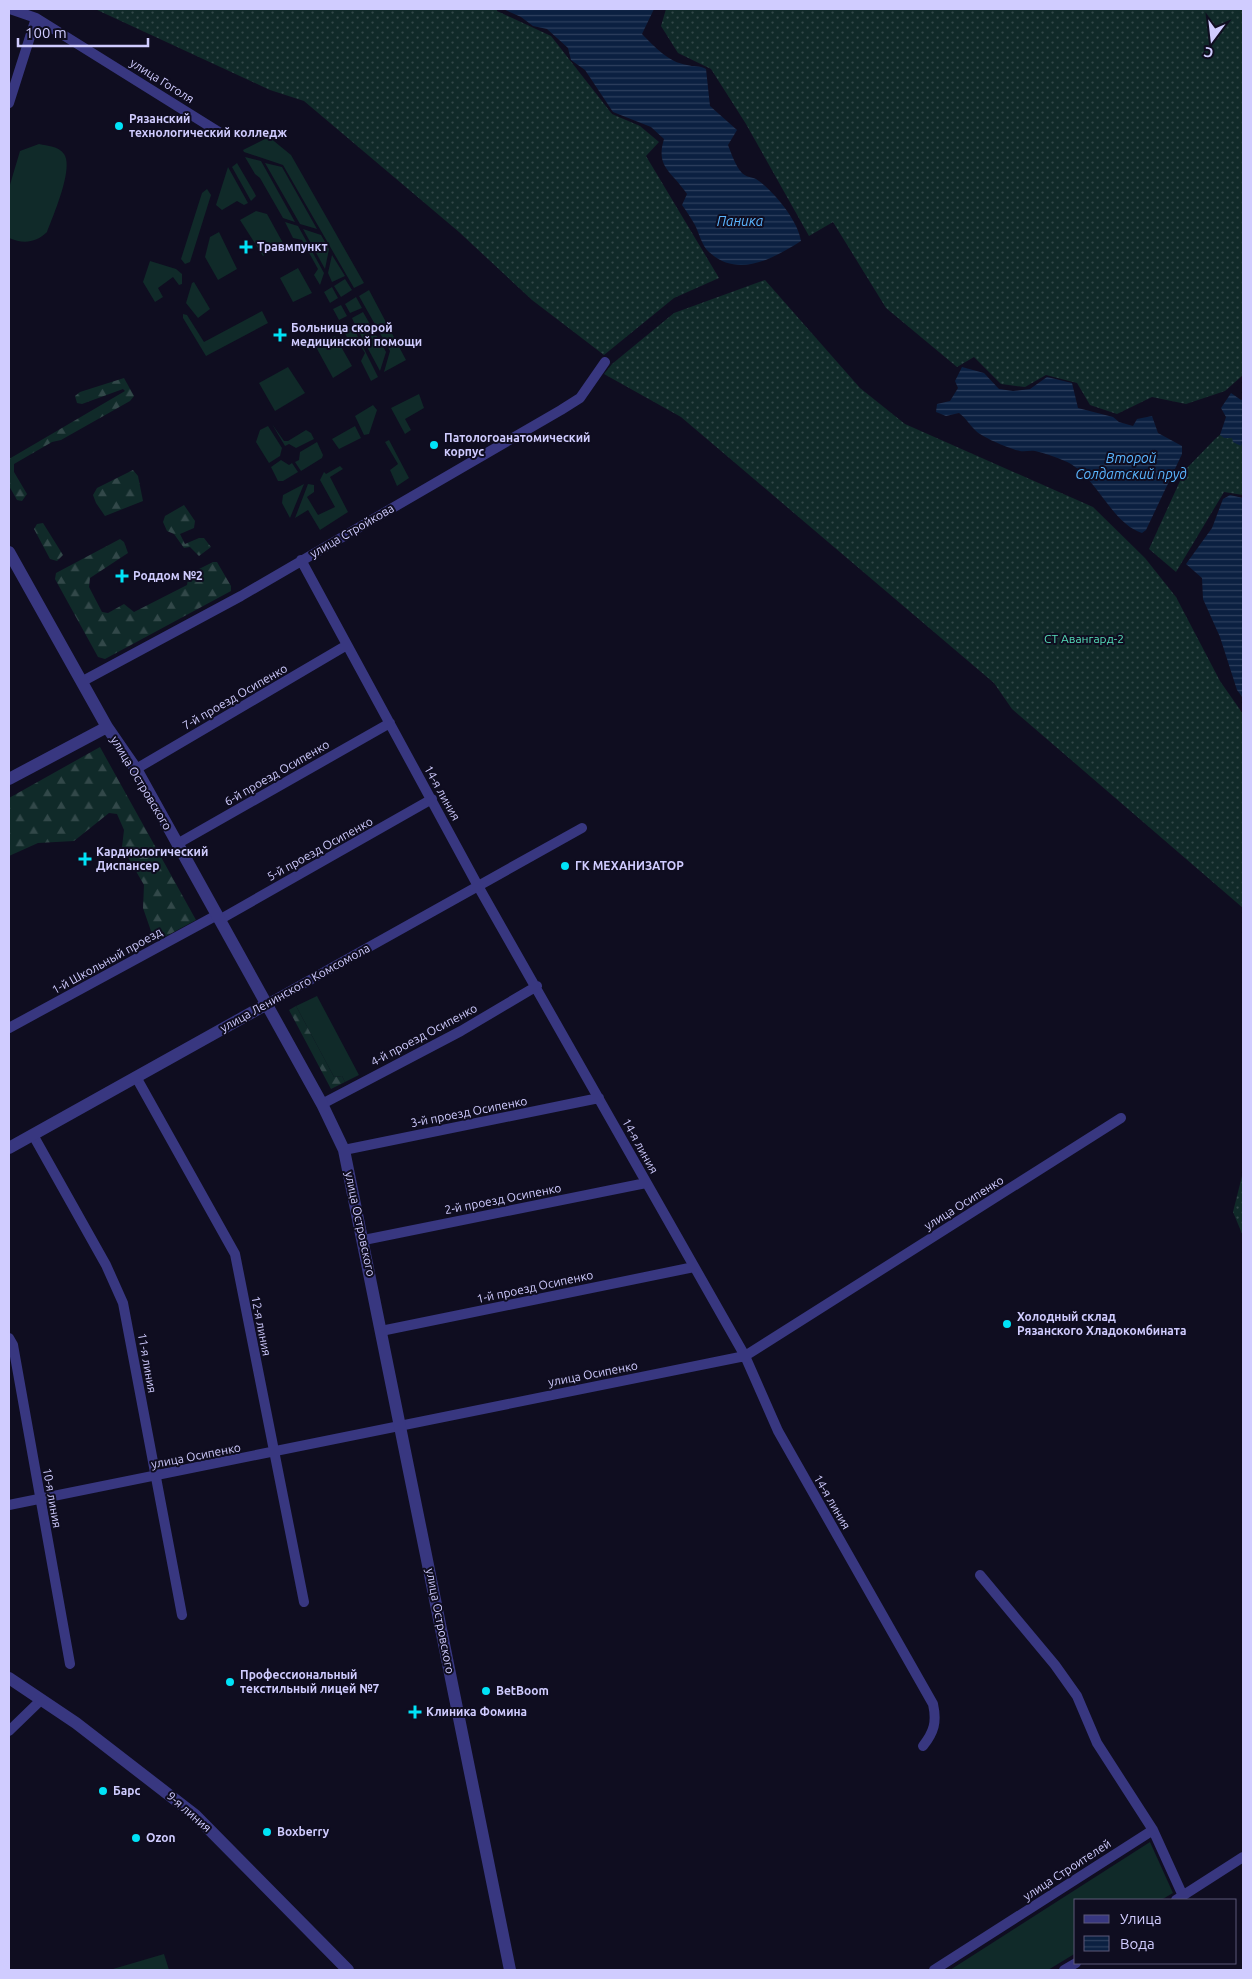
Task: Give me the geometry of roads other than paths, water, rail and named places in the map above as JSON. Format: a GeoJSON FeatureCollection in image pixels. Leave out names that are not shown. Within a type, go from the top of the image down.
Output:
{"type":"FeatureCollection","features":[{"type":"Feature","properties":{"kind":"street","name":"улица Гоголя"},"geometry":{"type":"LineString","coordinates":[[10,9],[36,18],[222,134]]}},
{"type":"Feature","properties":{"kind":"street"},"geometry":{"type":"LineString","coordinates":[[9,103],[36,18]]}},
{"type":"Feature","properties":{"kind":"street","name":"улица Стройкова"},"geometry":{"type":"LineString","coordinates":[[83,681],[240,596],[580,398],[605,362]]}},
{"type":"Feature","properties":{"kind":"street","name":"улица Островского"},"geometry":{"type":"LineString","coordinates":[[9,552],[83,681],[107,727],[136,769],[322,1104],[344,1150],[364,1240],[510,1970]]}},
{"type":"Feature","properties":{"kind":"street","name":"14-я линия"},"geometry":{"type":"LineString","coordinates":[[301,560],[478,886],[537,986],[646,1183],[745,1356],[778,1431],[933,1704],[936,1720],[932,1734],[923,1746]]}},
{"type":"Feature","properties":{"kind":"street","name":"7-й проезд Осипенко"},"geometry":{"type":"LineString","coordinates":[[136,769],[347,645]]}},
{"type":"Feature","properties":{"kind":"street","name":"6-й проезд Осипенко"},"geometry":{"type":"LineString","coordinates":[[177,844],[390,724]]}},
{"type":"Feature","properties":{"kind":"street"},"geometry":{"type":"LineString","coordinates":[[9,779],[107,727]]}},
{"type":"Feature","properties":{"kind":"street","name":"5-й проезд Осипенко"},"geometry":{"type":"LineString","coordinates":[[218,917],[432,800]]}},
{"type":"Feature","properties":{"kind":"street","name":"улица Ленинского Комсомола"},"geometry":{"type":"LineString","coordinates":[[9,1148],[582,828]]}},
{"type":"Feature","properties":{"kind":"street","name":"1-й Школьный проезд"},"geometry":{"type":"LineString","coordinates":[[9,1028],[218,917]]}},
{"type":"Feature","properties":{"kind":"street","name":"4-й проезд Осипенко"},"geometry":{"type":"LineString","coordinates":[[322,1104],[461,1031],[537,986]]}},
{"type":"Feature","properties":{"kind":"street","name":"12-я линия"},"geometry":{"type":"LineString","coordinates":[[136,1077],[235,1254],[304,1602]]}},
{"type":"Feature","properties":{"kind":"street","name":"3-й проезд Осипенко"},"geometry":{"type":"LineString","coordinates":[[344,1150],[599,1098]]}},
{"type":"Feature","properties":{"kind":"street","name":"улица Осипенко"},"geometry":{"type":"LineString","coordinates":[[9,1505],[155,1477],[745,1356],[1121,1118]]}},
{"type":"Feature","properties":{"kind":"street","name":"11-я линия"},"geometry":{"type":"LineString","coordinates":[[33,1135],[106,1265],[123,1303],[182,1615]]}},
{"type":"Feature","properties":{"kind":"street","name":"2-й проезд Осипенко"},"geometry":{"type":"LineString","coordinates":[[364,1240],[646,1183]]}},
{"type":"Feature","properties":{"kind":"street","name":"1-й проезд Осипенко"},"geometry":{"type":"LineString","coordinates":[[381,1331],[694,1267]]}},
{"type":"Feature","properties":{"kind":"street","name":"10-я линия"},"geometry":{"type":"LineString","coordinates":[[9,1338],[13,1345],[70,1664]]}},
{"type":"Feature","properties":{"kind":"street"},"geometry":{"type":"LineString","coordinates":[[980,1575],[1048,1657],[1077,1696],[1097,1743],[1153,1830],[1179,1898],[1243,1857]]}},
{"type":"Feature","properties":{"kind":"street","name":"9-я линия"},"geometry":{"type":"LineString","coordinates":[[9,1678],[76,1723],[195,1815],[348,1970]]}},
{"type":"Feature","properties":{"kind":"street"},"geometry":{"type":"LineString","coordinates":[[9,1731],[41,1700]]}},
{"type":"Feature","properties":{"kind":"street","name":"улица Строителей"},"geometry":{"type":"LineString","coordinates":[[934,1970],[1153,1830]]}},
{"type":"Feature","properties":{"kind":"water","name":"Паника"},"geometry":{"type":"Polygon","coordinates":[[[503,9],[654,9],[642,34],[662,53],[674,61],[706,69],[710,106],[737,130],[728,145],[737,167],[742,173],[763,184],[784,206],[795,224],[801,241],[768,259],[744,265],[720,260],[709,252],[682,205],[687,194],[664,163],[662,149],[664,139],[651,127],[613,112],[585,70],[571,60],[568,48],[547,29],[533,26],[521,17],[503,9]]]}},
{"type":"Feature","properties":{"kind":"water","name":"Второй Солдатский пруд"},"geometry":{"type":"Polygon","coordinates":[[[962,367],[984,373],[999,389],[1013,391],[1030,389],[1047,377],[1072,383],[1078,408],[1113,417],[1119,422],[1133,426],[1137,419],[1152,416],[1158,433],[1182,446],[1182,454],[1146,530],[1142,533],[1122,521],[1081,471],[1071,464],[1044,453],[1020,451],[996,442],[978,433],[959,413],[946,416],[936,412],[937,404],[950,401],[958,388],[955,381],[962,367]]]}},
{"type":"Feature","properties":{"kind":"water"},"geometry":{"type":"Polygon","coordinates":[[[1231,393],[1241,400],[1243,399],[1243,441],[1241,446],[1233,442],[1232,438],[1224,438],[1220,435],[1226,417],[1221,408],[1231,393]]]}},
{"type":"Feature","properties":{"kind":"water"},"geometry":{"type":"Polygon","coordinates":[[[1230,495],[1243,498],[1243,698],[1237,690],[1220,637],[1203,599],[1202,578],[1186,564],[1212,528],[1223,499],[1230,495]]]}},
{"type":"Feature","properties":{"kind":"place","name":"Рязанский технологический колледж"},"geometry":{"type":"Point","coordinates":[119,126]}},
{"type":"Feature","properties":{"kind":"place","name":"Травмпункт"},"geometry":{"type":"Point","coordinates":[246,247]}},
{"type":"Feature","properties":{"kind":"place","name":"Больница скорой медицинской помощи"},"geometry":{"type":"Point","coordinates":[280,335]}},
{"type":"Feature","properties":{"kind":"place","name":"Патологоанатомический корпус"},"geometry":{"type":"Point","coordinates":[434,445]}},
{"type":"Feature","properties":{"kind":"place","name":"Роддом №2"},"geometry":{"type":"Point","coordinates":[122,576]}},
{"type":"Feature","properties":{"kind":"place","name":"Кардиологический Диспансер"},"geometry":{"type":"Point","coordinates":[85,859]}},
{"type":"Feature","properties":{"kind":"place","name":"ГК МЕХАНИЗАТОР"},"geometry":{"type":"Point","coordinates":[565,866]}},
{"type":"Feature","properties":{"kind":"place","name":"Холодный склад Рязанского Хладокомбината"},"geometry":{"type":"Point","coordinates":[1007,1324]}},
{"type":"Feature","properties":{"kind":"place","name":"Профессиональный текстильный лицей №7"},"geometry":{"type":"Point","coordinates":[230,1682]}},
{"type":"Feature","properties":{"kind":"place","name":"BetBoom"},"geometry":{"type":"Point","coordinates":[486,1691]}},
{"type":"Feature","properties":{"kind":"place","name":"Клиника Фомина"},"geometry":{"type":"Point","coordinates":[415,1712]}},
{"type":"Feature","properties":{"kind":"place","name":"Барс"},"geometry":{"type":"Point","coordinates":[103,1791]}},
{"type":"Feature","properties":{"kind":"place","name":"Boxberry"},"geometry":{"type":"Point","coordinates":[267,1832]}},
{"type":"Feature","properties":{"kind":"place","name":"Ozon"},"geometry":{"type":"Point","coordinates":[136,1838]}},
{"type":"Feature","properties":{"kind":"park label","name":"СТ Авангард-2"},"geometry":{"type":"Point","coordinates":[1084,639]}}]}
